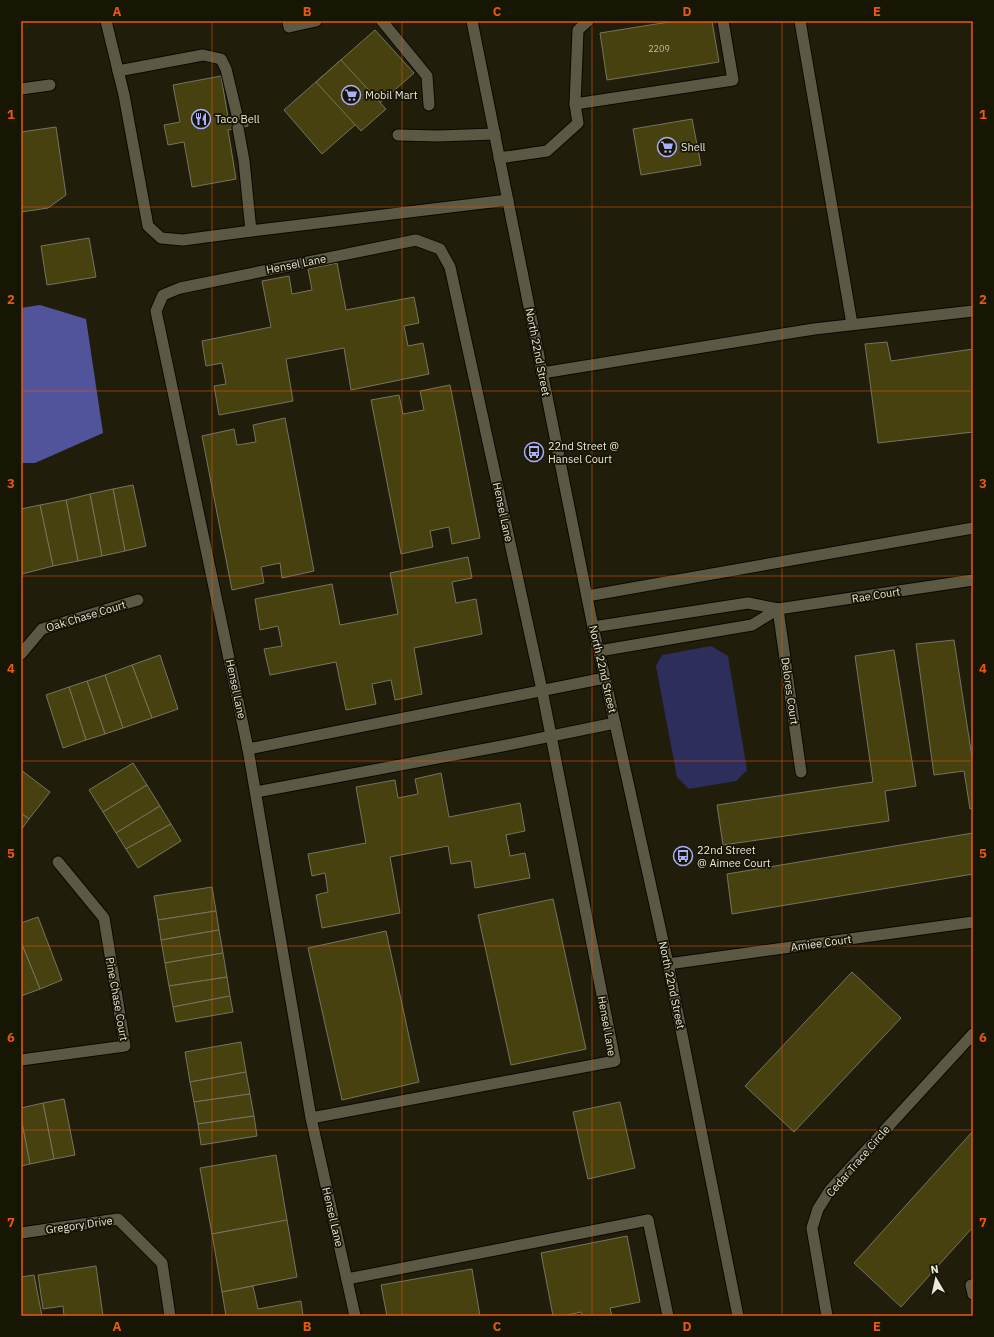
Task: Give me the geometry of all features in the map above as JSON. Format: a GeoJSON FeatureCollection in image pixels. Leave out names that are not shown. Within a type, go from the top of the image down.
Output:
{"type":"FeatureCollection","features":[{"type":"Feature","properties":{"kind":"street"},"geometry":{"type":"LineString","coordinates":[[106,21],[124,95],[148,226],[161,238],[183,240],[508,200]]}},
{"type":"Feature","properties":{"kind":"street"},"geometry":{"type":"LineString","coordinates":[[288,21],[289,26],[316,21]]}},
{"type":"Feature","properties":{"kind":"street"},"geometry":{"type":"LineString","coordinates":[[382,21],[427,76],[430,105]]}},
{"type":"Feature","properties":{"kind":"street","name":"North 22nd Street"},"geometry":{"type":"LineString","coordinates":[[472,21],[593,627],[606,678],[668,964],[738,1316]]}},
{"type":"Feature","properties":{"kind":"street"},"geometry":{"type":"LineString","coordinates":[[499,158],[548,151],[578,123],[575,104],[578,30],[588,21]]}},
{"type":"Feature","properties":{"kind":"street"},"geometry":{"type":"LineString","coordinates":[[575,104],[733,80],[723,21]]}},
{"type":"Feature","properties":{"kind":"street"},"geometry":{"type":"LineString","coordinates":[[800,21],[852,324]]}},
{"type":"Feature","properties":{"kind":"street"},"geometry":{"type":"LineString","coordinates":[[118,71],[203,55],[221,59],[226,70],[237,115]]}},
{"type":"Feature","properties":{"kind":"street"},"geometry":{"type":"LineString","coordinates":[[21,89],[50,85]]}},
{"type":"Feature","properties":{"kind":"street"},"geometry":{"type":"LineString","coordinates":[[238,128],[244,162],[251,231]]}},
{"type":"Feature","properties":{"kind":"street"},"geometry":{"type":"LineString","coordinates":[[398,135],[438,136],[495,134]]}},
{"type":"Feature","properties":{"kind":"street","name":"Hensel Lane"},"geometry":{"type":"LineString","coordinates":[[311,1118],[615,1061],[542,690],[450,267],[440,249],[416,240],[180,288],[163,295],[156,311],[248,749],[311,1118],[355,1316]]}},
{"type":"Feature","properties":{"kind":"street"},"geometry":{"type":"LineString","coordinates":[[542,373],[814,329],[973,311]]}},
{"type":"Feature","properties":{"kind":"street"},"geometry":{"type":"LineString","coordinates":[[587,596],[973,528]]}},
{"type":"Feature","properties":{"kind":"street","name":"Rae Court"},"geometry":{"type":"LineString","coordinates":[[593,627],[748,603],[778,609],[973,580]]}},
{"type":"Feature","properties":{"kind":"street","name":"Oak Chase Court"},"geometry":{"type":"LineString","coordinates":[[21,654],[42,629],[138,600]]}},
{"type":"Feature","properties":{"kind":"street","name":"Rae Court"},"geometry":{"type":"LineString","coordinates":[[599,651],[752,625],[778,609]]}},
{"type":"Feature","properties":{"kind":"street","name":"Delores Court"},"geometry":{"type":"LineString","coordinates":[[778,609],[801,772]]}},
{"type":"Feature","properties":{"kind":"street"},"geometry":{"type":"LineString","coordinates":[[248,749],[606,678]]}},
{"type":"Feature","properties":{"kind":"street"},"geometry":{"type":"LineString","coordinates":[[256,792],[551,737],[615,723]]}},
{"type":"Feature","properties":{"kind":"street","name":"Pine Chase Court"},"geometry":{"type":"LineString","coordinates":[[21,1060],[126,1046],[104,918],[58,862]]}},
{"type":"Feature","properties":{"kind":"street","name":"Amiee Court"},"geometry":{"type":"LineString","coordinates":[[668,964],[973,922]]}},
{"type":"Feature","properties":{"kind":"street","name":"Cedar Trace Circle"},"geometry":{"type":"LineString","coordinates":[[828,1316],[812,1228],[818,1209],[830,1190],[973,1034]]}},
{"type":"Feature","properties":{"kind":"street","name":"Gregory Drive"},"geometry":{"type":"LineString","coordinates":[[21,1233],[118,1219],[162,1263],[170,1316]]}},
{"type":"Feature","properties":{"kind":"street"},"geometry":{"type":"LineString","coordinates":[[347,1279],[648,1220],[668,1316]]}},
{"type":"Feature","properties":{"kind":"shaded area"},"geometry":{"type":"Polygon","coordinates":[[[40,305],[86,319],[103,433],[35,463],[21,463],[21,308],[40,305]]]}},
{"type":"Feature","properties":{"kind":"shaded area"},"geometry":{"type":"Polygon","coordinates":[[[711,646],[728,656],[747,770],[736,781],[689,789],[677,777],[656,666],[662,655],[711,646]]]}},
{"type":"Feature","properties":{"kind":"building"},"geometry":{"type":"Polygon","coordinates":[[[675,21],[712,21],[719,62],[607,80],[600,33],[675,21]]]}},
{"type":"Feature","properties":{"kind":"building"},"geometry":{"type":"Polygon","coordinates":[[[375,30],[414,73],[322,154],[284,110],[375,30]]]}},
{"type":"Feature","properties":{"kind":"building","name":"Mobil Mart"},"geometry":{"type":"Polygon","coordinates":[[[341,60],[386,109],[361,131],[316,82],[341,60]]]}},
{"type":"Feature","properties":{"kind":"building"},"geometry":{"type":"Polygon","coordinates":[[[221,76],[228,117],[246,114],[248,126],[228,130],[236,179],[192,187],[184,142],[168,145],[164,125],[180,122],[173,85],[221,76]]]}},
{"type":"Feature","properties":{"kind":"building","name":"Shell"},"geometry":{"type":"Polygon","coordinates":[[[692,119],[701,165],[641,175],[633,129],[692,119]]]}},
{"type":"Feature","properties":{"kind":"building"},"geometry":{"type":"Polygon","coordinates":[[[56,127],[66,195],[48,208],[21,212],[21,132],[56,127]]]}},
{"type":"Feature","properties":{"kind":"building"},"geometry":{"type":"Polygon","coordinates":[[[89,238],[96,277],[47,285],[41,246],[89,238]]]}},
{"type":"Feature","properties":{"kind":"building"},"geometry":{"type":"Polygon","coordinates":[[[337,263],[346,310],[414,297],[419,323],[404,326],[408,346],[423,343],[429,374],[351,390],[344,348],[286,359],[293,401],[219,415],[214,386],[226,384],[222,363],[206,366],[202,341],[271,327],[262,281],[289,276],[292,294],[312,290],[308,269],[337,263]]]}},
{"type":"Feature","properties":{"kind":"building"},"geometry":{"type":"Polygon","coordinates":[[[887,342],[891,361],[973,349],[973,432],[878,443],[865,344],[887,342]]]}},
{"type":"Feature","properties":{"kind":"building"},"geometry":{"type":"Polygon","coordinates":[[[450,385],[480,538],[452,544],[449,527],[430,531],[433,547],[401,554],[371,400],[399,395],[403,414],[424,410],[420,391],[450,385]]]}},
{"type":"Feature","properties":{"kind":"building"},"geometry":{"type":"Polygon","coordinates":[[[285,418],[314,571],[282,578],[280,563],[261,567],[264,583],[232,590],[202,436],[234,429],[237,445],[256,442],[253,425],[285,418]]]}},
{"type":"Feature","properties":{"kind":"building"},"geometry":{"type":"Polygon","coordinates":[[[133,485],[146,546],[125,551],[113,489],[133,485]]]}},
{"type":"Feature","properties":{"kind":"building"},"geometry":{"type":"Polygon","coordinates":[[[113,489],[125,551],[102,556],[90,494],[113,489]]]}},
{"type":"Feature","properties":{"kind":"building"},"geometry":{"type":"Polygon","coordinates":[[[90,494],[102,556],[78,561],[66,500],[90,494]]]}},
{"type":"Feature","properties":{"kind":"building"},"geometry":{"type":"Polygon","coordinates":[[[66,500],[78,561],[53,566],[40,505],[66,500]]]}},
{"type":"Feature","properties":{"kind":"building"},"geometry":{"type":"Polygon","coordinates":[[[40,505],[53,566],[22,574],[21,509],[40,505]]]}},
{"type":"Feature","properties":{"kind":"building"},"geometry":{"type":"Polygon","coordinates":[[[468,557],[472,578],[452,582],[456,603],[476,599],[482,634],[414,648],[422,694],[395,700],[391,680],[372,684],[376,704],[346,710],[336,662],[270,675],[264,649],[282,646],[278,626],[260,630],[255,599],[332,584],[340,625],[398,614],[390,573],[468,557]]]}},
{"type":"Feature","properties":{"kind":"building"},"geometry":{"type":"Polygon","coordinates":[[[954,640],[973,764],[973,808],[970,809],[964,771],[934,775],[916,644],[954,640]]]}},
{"type":"Feature","properties":{"kind":"building"},"geometry":{"type":"Polygon","coordinates":[[[894,650],[916,786],[885,791],[889,821],[723,845],[717,805],[873,782],[855,656],[894,650]]]}},
{"type":"Feature","properties":{"kind":"building"},"geometry":{"type":"Polygon","coordinates":[[[160,655],[178,709],[152,718],[132,665],[160,655]]]}},
{"type":"Feature","properties":{"kind":"building"},"geometry":{"type":"Polygon","coordinates":[[[132,665],[152,718],[123,728],[105,675],[132,665]]]}},
{"type":"Feature","properties":{"kind":"building"},"geometry":{"type":"Polygon","coordinates":[[[105,675],[123,728],[105,734],[87,681],[105,675]]]}},
{"type":"Feature","properties":{"kind":"building"},"geometry":{"type":"Polygon","coordinates":[[[87,681],[105,734],[86,740],[69,687],[87,681]]]}},
{"type":"Feature","properties":{"kind":"building"},"geometry":{"type":"Polygon","coordinates":[[[69,687],[86,740],[63,748],[46,695],[69,687]]]}},
{"type":"Feature","properties":{"kind":"building"},"geometry":{"type":"Polygon","coordinates":[[[133,763],[147,785],[103,812],[89,790],[133,763]]]}},
{"type":"Feature","properties":{"kind":"building"},"geometry":{"type":"Polygon","coordinates":[[[21,770],[50,792],[29,819],[21,813],[21,770]]]}},
{"type":"Feature","properties":{"kind":"building"},"geometry":{"type":"Polygon","coordinates":[[[441,773],[449,817],[520,803],[525,831],[506,835],[510,856],[525,853],[530,878],[475,888],[471,861],[451,864],[448,846],[390,857],[400,913],[322,928],[316,895],[328,892],[325,873],[312,876],[308,854],[366,843],[356,787],[395,780],[398,798],[418,794],[415,779],[441,773]]]}},
{"type":"Feature","properties":{"kind":"building"},"geometry":{"type":"Polygon","coordinates":[[[147,785],[160,806],[116,833],[103,812],[147,785]]]}},
{"type":"Feature","properties":{"kind":"building"},"geometry":{"type":"Polygon","coordinates":[[[160,806],[171,824],[126,849],[116,833],[160,806]]]}},
{"type":"Feature","properties":{"kind":"building"},"geometry":{"type":"Polygon","coordinates":[[[21,813],[29,819],[21,830],[21,813]]]}},
{"type":"Feature","properties":{"kind":"building"},"geometry":{"type":"Polygon","coordinates":[[[171,824],[181,841],[138,868],[126,849],[171,824]]]}},
{"type":"Feature","properties":{"kind":"building"},"geometry":{"type":"Polygon","coordinates":[[[973,833],[973,874],[732,914],[727,874],[973,833]]]}},
{"type":"Feature","properties":{"kind":"building"},"geometry":{"type":"Polygon","coordinates":[[[212,887],[216,911],[158,920],[154,896],[212,887]]]}},
{"type":"Feature","properties":{"kind":"building"},"geometry":{"type":"Polygon","coordinates":[[[553,899],[586,1049],[511,1065],[478,915],[553,899]]]}},
{"type":"Feature","properties":{"kind":"building"},"geometry":{"type":"Polygon","coordinates":[[[216,911],[219,930],[161,940],[158,920],[216,911]]]}},
{"type":"Feature","properties":{"kind":"building"},"geometry":{"type":"Polygon","coordinates":[[[38,917],[62,980],[40,989],[21,942],[21,923],[38,917]]]}},
{"type":"Feature","properties":{"kind":"building"},"geometry":{"type":"Polygon","coordinates":[[[219,930],[223,953],[165,963],[161,940],[219,930]]]}},
{"type":"Feature","properties":{"kind":"building"},"geometry":{"type":"Polygon","coordinates":[[[386,931],[419,1082],[342,1100],[308,948],[386,931]]]}},
{"type":"Feature","properties":{"kind":"building"},"geometry":{"type":"Polygon","coordinates":[[[21,942],[40,989],[21,996],[21,942]]]}},
{"type":"Feature","properties":{"kind":"building"},"geometry":{"type":"Polygon","coordinates":[[[223,953],[227,977],[169,986],[165,963],[223,953]]]}},
{"type":"Feature","properties":{"kind":"building"},"geometry":{"type":"Polygon","coordinates":[[[852,972],[901,1018],[794,1132],[745,1086],[852,972]]]}},
{"type":"Feature","properties":{"kind":"building"},"geometry":{"type":"Polygon","coordinates":[[[227,977],[230,996],[173,1007],[169,986],[227,977]]]}},
{"type":"Feature","properties":{"kind":"building"},"geometry":{"type":"Polygon","coordinates":[[[230,996],[233,1012],[176,1022],[173,1007],[230,996]]]}},
{"type":"Feature","properties":{"kind":"building"},"geometry":{"type":"Polygon","coordinates":[[[241,1042],[246,1072],[190,1082],[185,1052],[241,1042]]]}},
{"type":"Feature","properties":{"kind":"building"},"geometry":{"type":"Polygon","coordinates":[[[246,1072],[250,1094],[194,1102],[190,1082],[246,1072]]]}},
{"type":"Feature","properties":{"kind":"building"},"geometry":{"type":"Polygon","coordinates":[[[250,1094],[254,1116],[198,1124],[194,1102],[250,1094]]]}},
{"type":"Feature","properties":{"kind":"building"},"geometry":{"type":"Polygon","coordinates":[[[64,1099],[75,1155],[54,1159],[43,1103],[64,1099]]]}},
{"type":"Feature","properties":{"kind":"building"},"geometry":{"type":"Polygon","coordinates":[[[620,1102],[635,1168],[588,1179],[573,1112],[620,1102]]]}},
{"type":"Feature","properties":{"kind":"building"},"geometry":{"type":"Polygon","coordinates":[[[43,1103],[54,1159],[30,1164],[21,1118],[21,1108],[43,1103]]]}},
{"type":"Feature","properties":{"kind":"building"},"geometry":{"type":"Polygon","coordinates":[[[254,1116],[257,1136],[201,1145],[198,1124],[254,1116]]]}},
{"type":"Feature","properties":{"kind":"building"},"geometry":{"type":"Polygon","coordinates":[[[21,1118],[30,1164],[21,1166],[21,1118]]]}},
{"type":"Feature","properties":{"kind":"building"},"geometry":{"type":"Polygon","coordinates":[[[973,1131],[973,1227],[901,1307],[854,1263],[973,1131]]]}},
{"type":"Feature","properties":{"kind":"building"},"geometry":{"type":"Polygon","coordinates":[[[276,1155],[287,1220],[212,1234],[200,1168],[276,1155]]]}},
{"type":"Feature","properties":{"kind":"building"},"geometry":{"type":"Polygon","coordinates":[[[287,1220],[297,1277],[222,1292],[212,1234],[287,1220]]]}},
{"type":"Feature","properties":{"kind":"building"},"geometry":{"type":"Polygon","coordinates":[[[627,1236],[640,1302],[610,1308],[612,1316],[582,1316],[581,1312],[562,1316],[553,1316],[541,1253],[627,1236]]]}},
{"type":"Feature","properties":{"kind":"building"},"geometry":{"type":"Polygon","coordinates":[[[96,1266],[103,1316],[64,1316],[63,1306],[43,1309],[38,1275],[96,1266]]]}},
{"type":"Feature","properties":{"kind":"building"},"geometry":{"type":"Polygon","coordinates":[[[472,1269],[480,1316],[387,1316],[381,1285],[472,1269]]]}},
{"type":"Feature","properties":{"kind":"building"},"geometry":{"type":"Polygon","coordinates":[[[34,1275],[42,1316],[21,1316],[21,1277],[34,1275]]]}},
{"type":"Feature","properties":{"kind":"building"},"geometry":{"type":"Polygon","coordinates":[[[253,1286],[258,1309],[301,1301],[303,1316],[226,1316],[222,1292],[253,1286]]]}},
{"type":"Feature","properties":{"kind":"place","name":"Mobil Mart"},"geometry":{"type":"Point","coordinates":[351,95]}},
{"type":"Feature","properties":{"kind":"place","name":"Taco Bell"},"geometry":{"type":"Point","coordinates":[201,119]}},
{"type":"Feature","properties":{"kind":"place","name":"Shell"},"geometry":{"type":"Point","coordinates":[667,147]}},
{"type":"Feature","properties":{"kind":"place","name":"22nd Street @ Hansel Court"},"geometry":{"type":"Point","coordinates":[534,452]}},
{"type":"Feature","properties":{"kind":"place","name":"22nd Street @ Aimee Court"},"geometry":{"type":"Point","coordinates":[683,856]}}]}
